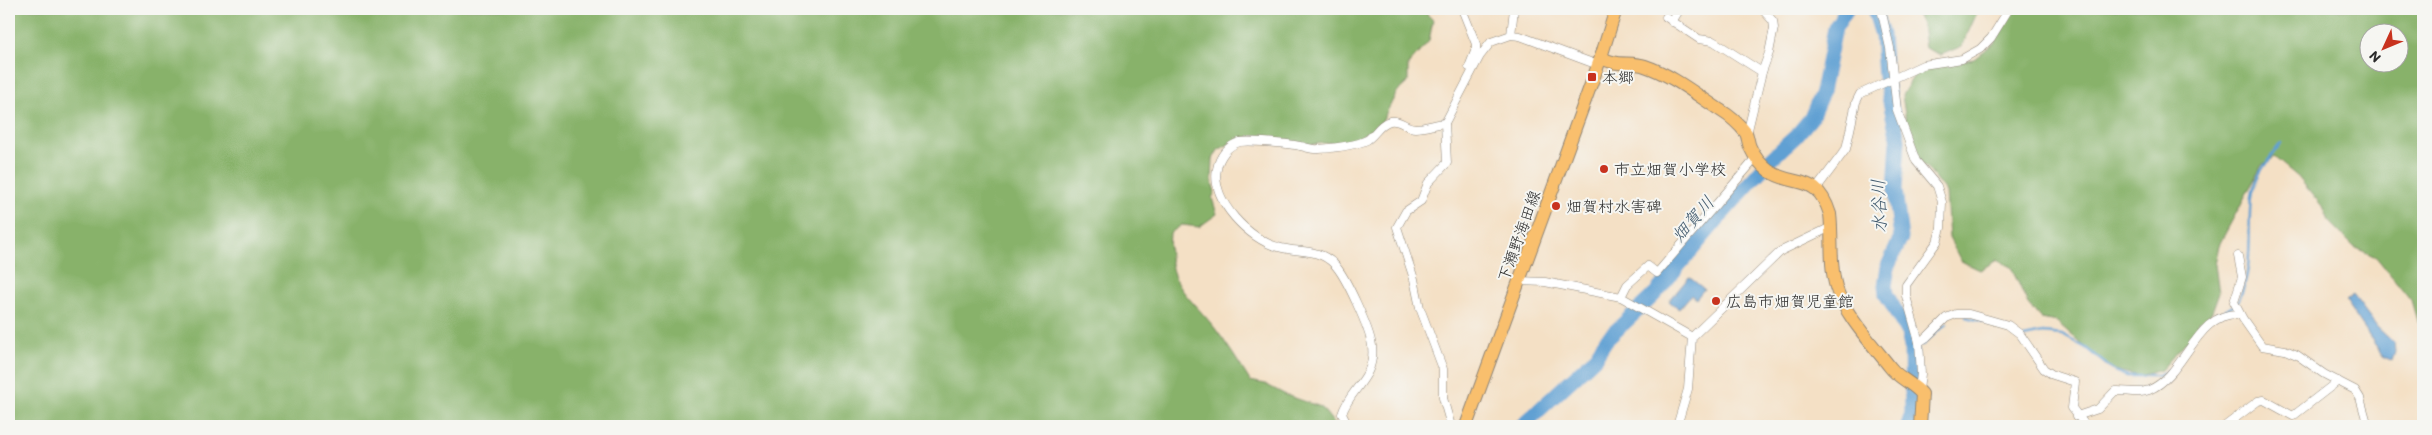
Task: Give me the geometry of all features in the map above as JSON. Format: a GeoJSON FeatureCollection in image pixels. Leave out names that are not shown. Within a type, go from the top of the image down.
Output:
{"type":"FeatureCollection","features":[{"type":"Feature","properties":{"kind":"main road","name":"下瀬野海田線"},"geometry":{"type":"LineString","coordinates":[[1466,426],[1600,61],[1616,9]]}},
{"type":"Feature","properties":{"kind":"main road"},"geometry":{"type":"LineString","coordinates":[[1600,61],[1643,65],[1668,77],[1721,110],[1735,121],[1747,134],[1756,158],[1770,171],[1799,180],[1816,189],[1827,206],[1831,227],[1834,277],[1839,296],[1890,367],[1904,380],[1917,388],[1923,400],[1920,426]]}},
{"type":"Feature","properties":{"kind":"street"},"geometry":{"type":"LineString","coordinates":[[1461,90],[1462,81],[1476,49],[1462,9]]}},
{"type":"Feature","properties":{"kind":"street"},"geometry":{"type":"LineString","coordinates":[[1511,35],[1514,9]]}},
{"type":"Feature","properties":{"kind":"street"},"geometry":{"type":"LineString","coordinates":[[1680,9],[1669,19],[1699,40],[1713,41],[1762,72]]}},
{"type":"Feature","properties":{"kind":"street"},"geometry":{"type":"LineString","coordinates":[[1747,134],[1774,28],[1773,22],[1762,9]]}},
{"type":"Feature","properties":{"kind":"street"},"geometry":{"type":"LineString","coordinates":[[1880,9],[1890,48],[1891,80],[1897,110],[1912,153],[1921,169],[1937,186],[1942,202],[1941,228],[1937,242],[1906,285],[1906,296],[1919,342],[1921,374],[1917,388]]}},
{"type":"Feature","properties":{"kind":"street"},"geometry":{"type":"LineString","coordinates":[[1816,189],[1846,149],[1856,102],[1860,94],[1923,64],[1962,59],[1980,49],[1991,38],[2009,9]]}},
{"type":"Feature","properties":{"kind":"street"},"geometry":{"type":"LineString","coordinates":[[1451,426],[1443,398],[1443,368],[1420,308],[1414,279],[1397,227],[1406,211],[1421,201],[1428,183],[1447,163],[1445,123],[1461,90],[1488,44],[1511,35],[1533,40],[1571,56],[1600,61]]}},
{"type":"Feature","properties":{"kind":"street"},"geometry":{"type":"LineString","coordinates":[[1348,426],[1342,414],[1344,407],[1368,374],[1372,353],[1369,333],[1341,272],[1326,257],[1317,253],[1276,247],[1241,223],[1229,210],[1222,198],[1217,185],[1218,166],[1222,156],[1232,145],[1244,141],[1299,145],[1312,150],[1368,139],[1388,121],[1397,121],[1413,128],[1445,123]]}},
{"type":"Feature","properties":{"kind":"street"},"geometry":{"type":"LineString","coordinates":[[1621,297],[1627,285],[1648,266],[1658,273],[1756,158]]}},
{"type":"Feature","properties":{"kind":"street"},"geometry":{"type":"LineString","coordinates":[[1678,426],[1688,389],[1692,336],[1781,251],[1831,227]]}},
{"type":"Feature","properties":{"kind":"street"},"geometry":{"type":"LineString","coordinates":[[2238,256],[2242,276],[2234,302],[2239,314],[2262,346],[2285,350],[2355,390],[2360,398],[2368,426]]}},
{"type":"Feature","properties":{"kind":"street"},"geometry":{"type":"LineString","coordinates":[[1519,282],[1545,282],[1621,297],[1692,336]]}},
{"type":"Feature","properties":{"kind":"street"},"geometry":{"type":"LineString","coordinates":[[1919,342],[1928,337],[1946,318],[1956,314],[1969,314],[2008,325],[2020,334],[2044,369],[2053,375],[2075,382],[2071,402],[2077,416],[2086,426]]}},
{"type":"Feature","properties":{"kind":"street"},"geometry":{"type":"LineString","coordinates":[[2077,416],[2098,409],[2115,391],[2138,393],[2156,386],[2177,368],[2186,350],[2210,325],[2231,314],[2239,314]]}},
{"type":"Feature","properties":{"kind":"street"},"geometry":{"type":"LineString","coordinates":[[2225,426],[2258,400],[2264,400],[2288,414],[2298,414],[2338,381]]}},
{"type":"Feature","properties":{"kind":"green space"},"geometry":{"type":"Polygon","coordinates":[[[9,9],[1422,9],[1433,20],[1429,41],[1408,65],[1408,82],[1397,92],[1381,123],[1355,140],[1296,146],[1261,138],[1245,137],[1233,142],[1218,150],[1213,159],[1212,182],[1215,192],[1212,198],[1217,214],[1199,227],[1182,225],[1170,233],[1171,265],[1180,286],[1219,333],[1250,381],[1265,384],[1286,395],[1321,407],[1336,426],[9,426],[9,9]]]}},
{"type":"Feature","properties":{"kind":"green space"},"geometry":{"type":"Polygon","coordinates":[[[1914,9],[1976,9],[1976,15],[1962,46],[1941,55],[1925,48],[1922,24],[1914,9]]]}},
{"type":"Feature","properties":{"kind":"green space"},"geometry":{"type":"Polygon","coordinates":[[[2012,9],[2423,9],[2423,328],[2417,321],[2411,300],[2376,257],[2354,247],[2328,221],[2322,206],[2298,177],[2274,157],[2262,165],[2219,245],[2215,265],[2219,292],[2211,314],[2161,370],[2139,376],[2110,369],[2057,322],[2041,319],[2028,304],[2011,267],[1997,260],[1980,270],[1961,261],[1949,238],[1946,192],[1927,168],[1917,160],[1907,127],[1902,95],[1916,72],[1927,67],[1974,59],[1995,42],[2012,9]]]}},
{"type":"Feature","properties":{"kind":"water"},"geometry":{"type":"Polygon","coordinates":[[[1689,277],[1704,289],[1696,299],[1691,295],[1679,309],[1669,301],[1689,277]]]}},
{"type":"Feature","properties":{"kind":"water"},"geometry":{"type":"Polygon","coordinates":[[[2353,295],[2377,327],[2394,343],[2395,352],[2392,361],[2383,356],[2345,301],[2353,295]]]}},
{"type":"Feature","properties":{"kind":"waterway","name":"畑賀川"},"geometry":{"type":"LineString","coordinates":[[1522,426],[1594,359],[1606,340],[1654,295],[1722,214],[1811,118],[1822,92],[1835,28],[1847,9]]}},
{"type":"Feature","properties":{"kind":"waterway","name":"水谷川"},"geometry":{"type":"LineString","coordinates":[[1874,9],[1882,35],[1885,77],[1898,140],[1895,190],[1901,238],[1888,266],[1885,286],[1886,294],[1908,333],[1911,347],[1912,413],[1908,426]]}},
{"type":"Feature","properties":{"kind":"waterway"},"geometry":{"type":"LineString","coordinates":[[2238,301],[2247,276],[2249,263],[2252,190],[2263,168],[2281,143]]}},
{"type":"Feature","properties":{"kind":"waterway"},"geometry":{"type":"LineString","coordinates":[[2222,313],[2234,305]]}},
{"type":"Feature","properties":{"kind":"waterway"},"geometry":{"type":"LineString","coordinates":[[1966,317],[1992,324]]}},
{"type":"Feature","properties":{"kind":"waterway"},"geometry":{"type":"LineString","coordinates":[[1921,346],[1947,323]]}},
{"type":"Feature","properties":{"kind":"waterway"},"geometry":{"type":"LineString","coordinates":[[2024,337],[2043,333],[2062,335],[2086,348],[2114,371],[2127,376],[2159,376],[2170,369]]}},
{"type":"Feature","properties":{"kind":"waterway"},"geometry":{"type":"LineString","coordinates":[[2179,357],[2188,345]]}},
{"type":"Feature","properties":{"kind":"waterway","name":"水谷川"},"geometry":{"type":"LineString","coordinates":[[1912,354],[1917,349]]}},
{"type":"Feature","properties":{"kind":"place","name":"本郷"},"geometry":{"type":"Point","coordinates":[1592,77]}},
{"type":"Feature","properties":{"kind":"place","name":"市立畑賀小学校"},"geometry":{"type":"Point","coordinates":[1604,169]}},
{"type":"Feature","properties":{"kind":"place","name":"畑賀村水害碑"},"geometry":{"type":"Point","coordinates":[1556,206]}},
{"type":"Feature","properties":{"kind":"place","name":"広島市畑賀児童館"},"geometry":{"type":"Point","coordinates":[1716,301]}}]}
